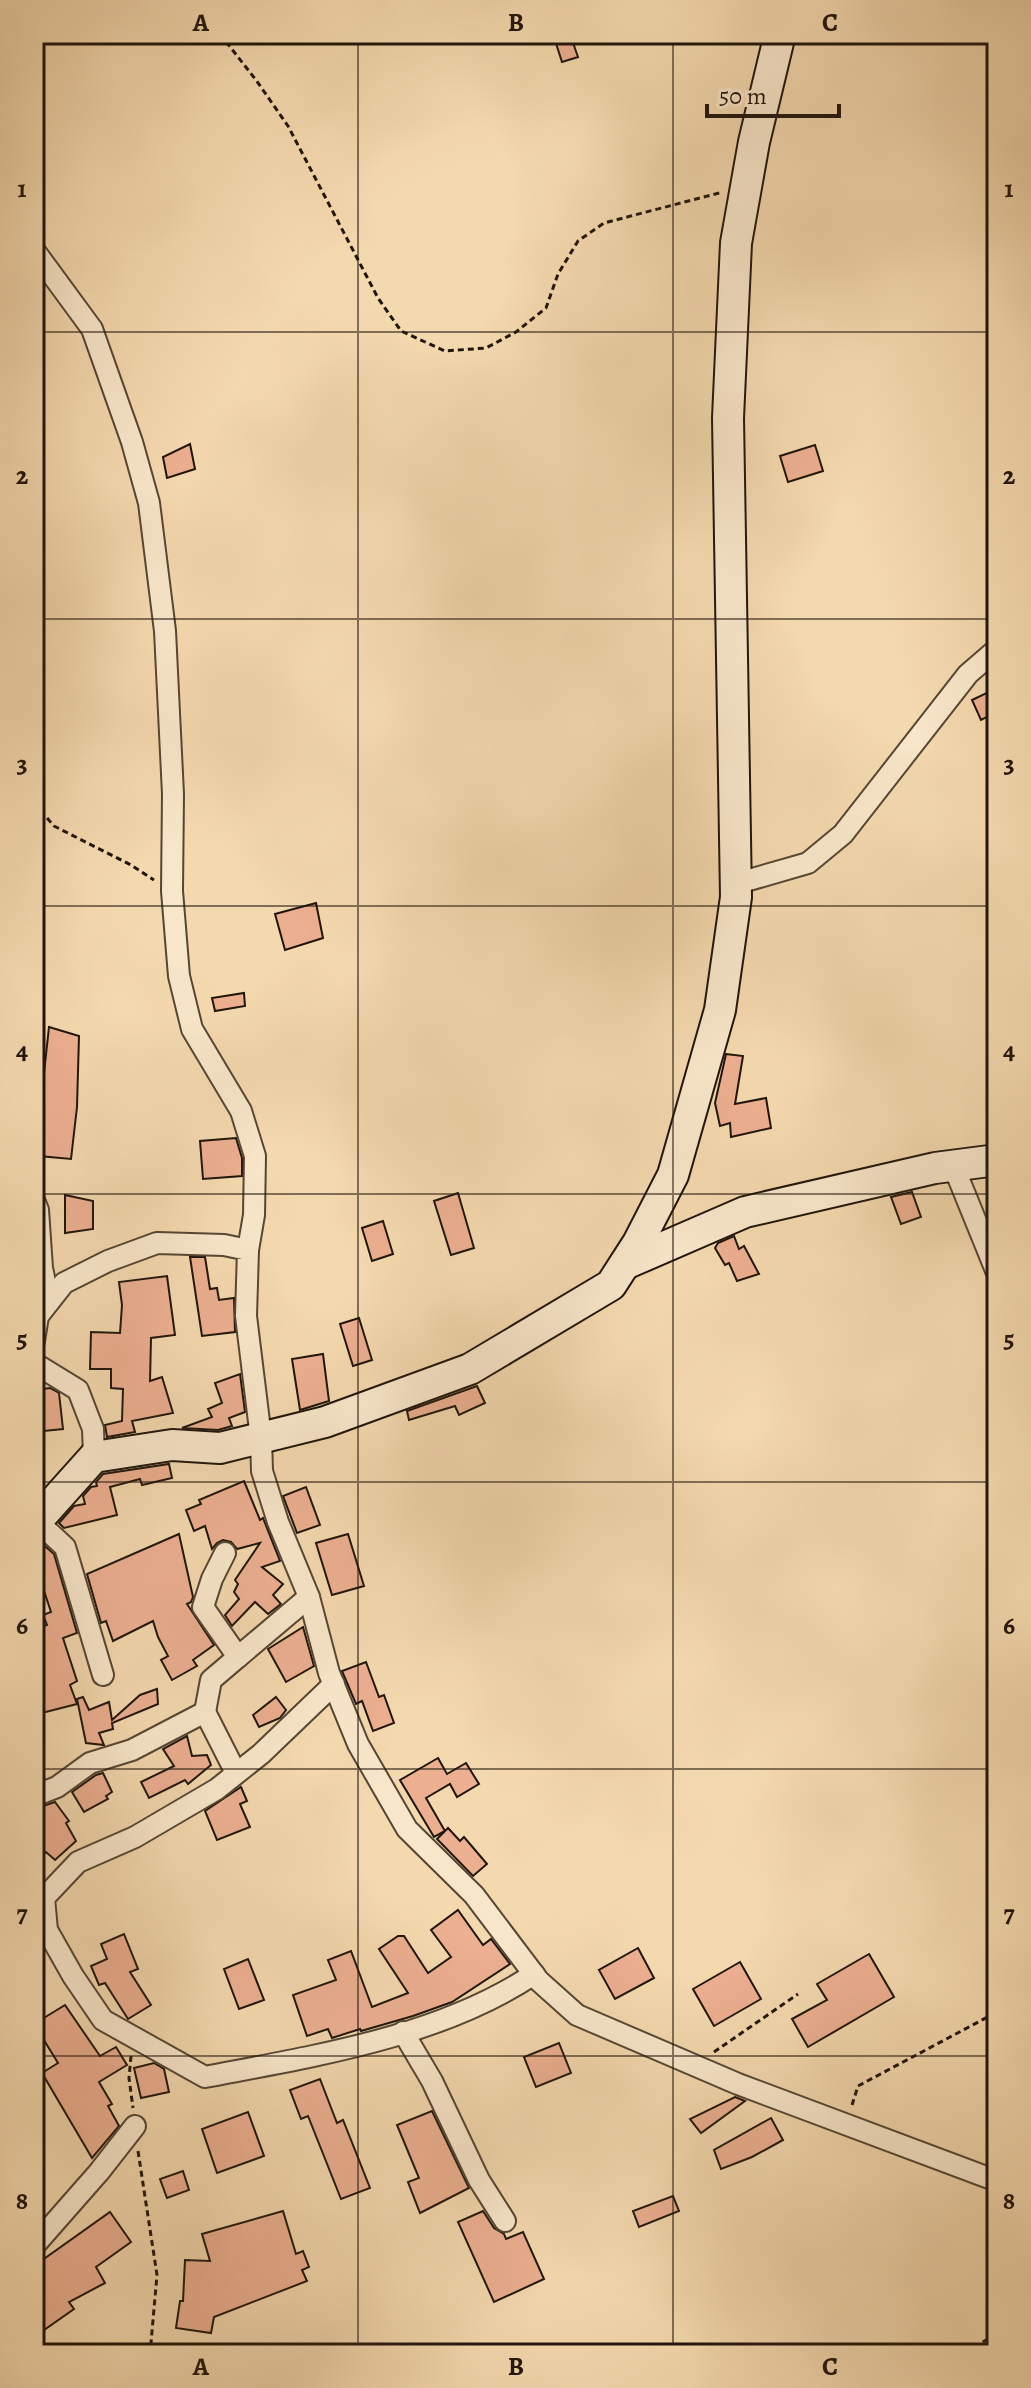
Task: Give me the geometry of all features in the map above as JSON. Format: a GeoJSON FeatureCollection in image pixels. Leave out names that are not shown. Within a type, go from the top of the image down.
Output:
{"type":"FeatureCollection","features":[{"type":"Feature","properties":{"kind":"street"},"geometry":{"type":"LineString","coordinates":[[103,1675],[65,1547],[35,1519],[94,1457],[172,1445],[220,1448],[325,1422],[470,1369],[611,1285],[638,1243],[673,1175],[720,1010],[736,897],[728,418],[736,243],[754,142],[780,34]]}},
{"type":"Feature","properties":{"kind":"street"},"geometry":{"type":"LineString","coordinates":[[34,250],[92,329],[132,442],[149,503],[165,631],[173,794],[172,891],[179,976],[192,1029],[241,1111],[255,1156],[246,1316],[262,1471],[278,1522],[309,1597],[334,1684],[358,1744],[407,1829],[474,1895],[534,1974],[577,2015],[694,2065],[997,2181]]}},
{"type":"Feature","properties":{"kind":"street"},"geometry":{"type":"LineString","coordinates":[[735,884],[808,863],[843,834],[968,674],[997,649]]}},
{"type":"Feature","properties":{"kind":"street"},"geometry":{"type":"LineString","coordinates":[[625,1264],[745,1212],[935,1168],[997,1160]]}},
{"type":"Feature","properties":{"kind":"street"},"geometry":{"type":"LineString","coordinates":[[953,1165],[997,1273]]}},
{"type":"Feature","properties":{"kind":"street"},"geometry":{"type":"LineString","coordinates":[[34,1200],[38,1210],[42,1268],[49,1301]]}},
{"type":"Feature","properties":{"kind":"street"},"geometry":{"type":"LineString","coordinates":[[34,1341],[38,1316],[64,1283],[108,1261],[157,1243],[224,1245],[248,1250]]}},
{"type":"Feature","properties":{"kind":"street"},"geometry":{"type":"LineString","coordinates":[[34,1363],[78,1390],[93,1429],[94,1457]]}},
{"type":"Feature","properties":{"kind":"street"},"geometry":{"type":"LineString","coordinates":[[225,1553],[203,1607],[238,1657]]}},
{"type":"Feature","properties":{"kind":"street"},"geometry":{"type":"LineString","coordinates":[[236,1773],[205,1712],[211,1680],[309,1597]]}},
{"type":"Feature","properties":{"kind":"street"},"geometry":{"type":"LineString","coordinates":[[334,1684],[280,1736],[217,1789],[135,1837],[78,1862],[44,1898],[47,1930],[103,2020],[205,2077],[350,2048],[456,2016],[510,1990],[534,1974]]}},
{"type":"Feature","properties":{"kind":"street"},"geometry":{"type":"LineString","coordinates":[[34,1796],[57,1787],[90,1763],[132,1750],[205,1712]]}},
{"type":"Feature","properties":{"kind":"street"},"geometry":{"type":"LineString","coordinates":[[403,2032],[432,2081],[479,2180],[505,2221]]}},
{"type":"Feature","properties":{"kind":"street"},"geometry":{"type":"LineString","coordinates":[[34,2246],[135,2126]]}},
{"type":"Feature","properties":{"kind":"path"},"geometry":{"type":"LineString","coordinates":[[220,34],[249,69],[288,126],[378,298],[401,331],[445,351],[486,348],[516,332],[546,308],[558,274],[578,241],[604,223],[747,185]]}},
{"type":"Feature","properties":{"kind":"path"},"geometry":{"type":"LineString","coordinates":[[34,803],[54,826],[131,865],[172,891]]}},
{"type":"Feature","properties":{"kind":"path"},"geometry":{"type":"LineString","coordinates":[[694,2065],[798,1994]]}},
{"type":"Feature","properties":{"kind":"path"},"geometry":{"type":"LineString","coordinates":[[846,2124],[858,2086],[997,2012]]}},
{"type":"Feature","properties":{"kind":"path"},"geometry":{"type":"LineString","coordinates":[[132,2037],[129,2078],[157,2275],[150,2354]]}},
{"type":"Feature","properties":{"kind":"path"},"geometry":{"type":"LineString","coordinates":[[974,2347],[997,2334]]}},
{"type":"Feature","properties":{"kind":"building"},"geometry":{"type":"Polygon","coordinates":[[[553,34],[570,34],[578,57],[562,62],[553,34]]]}},
{"type":"Feature","properties":{"kind":"building"},"geometry":{"type":"Polygon","coordinates":[[[190,444],[195,469],[167,478],[163,457],[190,444]]]}},
{"type":"Feature","properties":{"kind":"building"},"geometry":{"type":"Polygon","coordinates":[[[815,445],[823,471],[788,482],[780,456],[815,445]]]}},
{"type":"Feature","properties":{"kind":"building"},"geometry":{"type":"Polygon","coordinates":[[[997,688],[997,712],[981,720],[972,700],[997,688]]]}},
{"type":"Feature","properties":{"kind":"building"},"geometry":{"type":"Polygon","coordinates":[[[316,903],[323,938],[285,950],[275,914],[316,903]]]}},
{"type":"Feature","properties":{"kind":"building"},"geometry":{"type":"Polygon","coordinates":[[[244,993],[245,1006],[215,1011],[212,998],[244,993]]]}},
{"type":"Feature","properties":{"kind":"building"},"geometry":{"type":"Polygon","coordinates":[[[49,1027],[79,1036],[77,1107],[71,1159],[39,1156],[44,1110],[40,1110],[49,1027]]]}},
{"type":"Feature","properties":{"kind":"building"},"geometry":{"type":"Polygon","coordinates":[[[726,1054],[743,1056],[735,1104],[766,1098],[771,1128],[731,1137],[730,1123],[720,1126],[715,1103],[726,1054]]]}},
{"type":"Feature","properties":{"kind":"building"},"geometry":{"type":"Polygon","coordinates":[[[236,1138],[242,1158],[242,1176],[203,1179],[200,1141],[236,1138]]]}},
{"type":"Feature","properties":{"kind":"building"},"geometry":{"type":"Polygon","coordinates":[[[912,1192],[921,1217],[901,1224],[891,1197],[912,1192]]]}},
{"type":"Feature","properties":{"kind":"building"},"geometry":{"type":"Polygon","coordinates":[[[458,1193],[474,1248],[451,1255],[434,1201],[458,1193]]]}},
{"type":"Feature","properties":{"kind":"building"},"geometry":{"type":"Polygon","coordinates":[[[65,1195],[93,1201],[93,1229],[65,1233],[65,1195]]]}},
{"type":"Feature","properties":{"kind":"building"},"geometry":{"type":"Polygon","coordinates":[[[383,1221],[393,1254],[372,1261],[362,1228],[383,1221]]]}},
{"type":"Feature","properties":{"kind":"building"},"geometry":{"type":"Polygon","coordinates":[[[734,1236],[739,1249],[744,1246],[759,1274],[737,1281],[729,1263],[725,1265],[715,1248],[718,1243],[734,1236]]]}},
{"type":"Feature","properties":{"kind":"building"},"geometry":{"type":"Polygon","coordinates":[[[190,1257],[205,1257],[210,1289],[217,1288],[219,1300],[234,1298],[235,1332],[202,1336],[190,1257]]]}},
{"type":"Feature","properties":{"kind":"building"},"geometry":{"type":"Polygon","coordinates":[[[167,1276],[175,1335],[151,1338],[150,1381],[162,1377],[173,1413],[132,1421],[135,1432],[107,1437],[105,1425],[122,1421],[123,1389],[111,1388],[111,1369],[90,1369],[91,1332],[120,1333],[122,1305],[119,1282],[167,1276]]]}},
{"type":"Feature","properties":{"kind":"building"},"geometry":{"type":"Polygon","coordinates":[[[359,1318],[372,1360],[353,1366],[340,1324],[359,1318]]]}},
{"type":"Feature","properties":{"kind":"building"},"geometry":{"type":"Polygon","coordinates":[[[323,1354],[329,1401],[300,1410],[292,1359],[323,1354]]]}},
{"type":"Feature","properties":{"kind":"building"},"geometry":{"type":"Polygon","coordinates":[[[240,1374],[245,1412],[229,1418],[232,1426],[218,1430],[182,1428],[212,1417],[208,1409],[222,1403],[215,1383],[240,1374]]]}},
{"type":"Feature","properties":{"kind":"building"},"geometry":{"type":"Polygon","coordinates":[[[477,1386],[485,1403],[459,1415],[455,1406],[409,1420],[407,1411],[477,1386]]]}},
{"type":"Feature","properties":{"kind":"building"},"geometry":{"type":"Polygon","coordinates":[[[50,1388],[59,1393],[63,1429],[34,1432],[34,1390],[50,1388]]]}},
{"type":"Feature","properties":{"kind":"building"},"geometry":{"type":"Polygon","coordinates":[[[169,1464],[172,1478],[142,1485],[140,1479],[110,1487],[117,1515],[64,1528],[59,1523],[74,1506],[85,1504],[83,1496],[91,1487],[97,1486],[96,1482],[103,1474],[169,1464]]]}},
{"type":"Feature","properties":{"kind":"building"},"geometry":{"type":"Polygon","coordinates":[[[244,1481],[280,1561],[262,1567],[283,1584],[273,1595],[281,1604],[268,1614],[255,1602],[232,1626],[225,1615],[239,1599],[234,1592],[238,1584],[235,1580],[260,1543],[237,1549],[231,1542],[223,1540],[212,1549],[205,1526],[194,1531],[186,1510],[201,1504],[199,1500],[244,1481]]]}},
{"type":"Feature","properties":{"kind":"building"},"geometry":{"type":"Polygon","coordinates":[[[306,1487],[320,1525],[297,1533],[283,1496],[306,1487]]]}},
{"type":"Feature","properties":{"kind":"building"},"geometry":{"type":"Polygon","coordinates":[[[179,1534],[193,1597],[187,1604],[214,1645],[193,1660],[197,1666],[172,1680],[161,1660],[168,1656],[153,1621],[113,1641],[106,1621],[101,1623],[87,1574],[179,1534]]]}},
{"type":"Feature","properties":{"kind":"building"},"geometry":{"type":"Polygon","coordinates":[[[348,1534],[364,1586],[332,1595],[316,1543],[348,1534]]]}},
{"type":"Feature","properties":{"kind":"building"},"geometry":{"type":"Polygon","coordinates":[[[39,1541],[54,1554],[77,1633],[63,1638],[77,1681],[70,1685],[77,1704],[34,1715],[34,1630],[47,1625],[43,1615],[51,1612],[41,1582],[34,1584],[34,1542],[39,1541]]]}},
{"type":"Feature","properties":{"kind":"building"},"geometry":{"type":"Polygon","coordinates":[[[303,1627],[314,1666],[286,1682],[268,1649],[303,1627]]]}},
{"type":"Feature","properties":{"kind":"building"},"geometry":{"type":"Polygon","coordinates":[[[366,1662],[379,1697],[384,1695],[394,1723],[373,1731],[362,1701],[356,1704],[342,1671],[366,1662]]]}},
{"type":"Feature","properties":{"kind":"building"},"geometry":{"type":"Polygon","coordinates":[[[157,1689],[158,1704],[112,1723],[113,1729],[99,1733],[104,1745],[86,1743],[77,1699],[83,1697],[89,1710],[109,1702],[112,1720],[140,1695],[157,1689]]]}},
{"type":"Feature","properties":{"kind":"building"},"geometry":{"type":"Polygon","coordinates":[[[276,1697],[286,1710],[280,1718],[259,1727],[253,1715],[276,1697]]]}},
{"type":"Feature","properties":{"kind":"building"},"geometry":{"type":"Polygon","coordinates":[[[187,1736],[192,1756],[207,1755],[211,1765],[188,1784],[185,1780],[149,1798],[141,1782],[174,1766],[163,1749],[187,1736]]]}},
{"type":"Feature","properties":{"kind":"building"},"geometry":{"type":"Polygon","coordinates":[[[438,1758],[447,1774],[466,1763],[479,1784],[457,1797],[450,1784],[426,1798],[445,1831],[434,1837],[400,1780],[438,1758]]]}},
{"type":"Feature","properties":{"kind":"building"},"geometry":{"type":"Polygon","coordinates":[[[103,1773],[112,1792],[106,1796],[108,1799],[84,1812],[72,1792],[103,1773]]]}},
{"type":"Feature","properties":{"kind":"building"},"geometry":{"type":"Polygon","coordinates":[[[241,1787],[247,1801],[240,1804],[250,1827],[217,1840],[205,1811],[241,1787]]]}},
{"type":"Feature","properties":{"kind":"building"},"geometry":{"type":"Polygon","coordinates":[[[55,1802],[69,1821],[66,1823],[76,1841],[55,1860],[46,1852],[34,1863],[34,1809],[55,1802]]]}},
{"type":"Feature","properties":{"kind":"building"},"geometry":{"type":"Polygon","coordinates":[[[448,1828],[460,1841],[464,1837],[487,1864],[473,1876],[437,1839],[448,1828]]]}},
{"type":"Feature","properties":{"kind":"building"},"geometry":{"type":"Polygon","coordinates":[[[458,1910],[483,1945],[491,1939],[510,1964],[452,2002],[413,2016],[332,2038],[328,2029],[307,2036],[293,1995],[336,1980],[328,1960],[351,1951],[372,2007],[408,1993],[379,1949],[398,1936],[404,1936],[428,1973],[451,1957],[431,1930],[458,1910]]]}},
{"type":"Feature","properties":{"kind":"building"},"geometry":{"type":"Polygon","coordinates":[[[124,1934],[138,1969],[130,1972],[151,2005],[128,2019],[105,1983],[99,1985],[91,1966],[107,1959],[101,1944],[124,1934]]]}},
{"type":"Feature","properties":{"kind":"building"},"geometry":{"type":"Polygon","coordinates":[[[638,1948],[654,1978],[615,1999],[599,1970],[638,1948]]]}},
{"type":"Feature","properties":{"kind":"building"},"geometry":{"type":"Polygon","coordinates":[[[869,1954],[894,1997],[808,2047],[792,2019],[827,2000],[817,1984],[869,1954]]]}},
{"type":"Feature","properties":{"kind":"building"},"geometry":{"type":"Polygon","coordinates":[[[248,1959],[264,2000],[239,2009],[224,1969],[248,1959]]]}},
{"type":"Feature","properties":{"kind":"building"},"geometry":{"type":"Polygon","coordinates":[[[740,1962],[761,1999],[714,2026],[693,1989],[740,1962]]]}},
{"type":"Feature","properties":{"kind":"building"},"geometry":{"type":"Polygon","coordinates":[[[65,2005],[100,2056],[116,2047],[127,2065],[99,2082],[112,2104],[108,2106],[119,2126],[92,2158],[42,2073],[58,2063],[34,2024],[65,2005]]]}},
{"type":"Feature","properties":{"kind":"building"},"geometry":{"type":"Polygon","coordinates":[[[559,2043],[571,2073],[536,2087],[524,2057],[559,2043]]]}},
{"type":"Feature","properties":{"kind":"building"},"geometry":{"type":"Polygon","coordinates":[[[154,2063],[164,2069],[169,2092],[141,2098],[134,2068],[154,2063]]]}},
{"type":"Feature","properties":{"kind":"building"},"geometry":{"type":"Polygon","coordinates":[[[320,2079],[337,2123],[343,2120],[370,2188],[341,2199],[308,2116],[301,2119],[290,2090],[320,2079]]]}},
{"type":"Feature","properties":{"kind":"building"},"geometry":{"type":"Polygon","coordinates":[[[735,2097],[745,2101],[701,2133],[690,2119],[735,2097]]]}},
{"type":"Feature","properties":{"kind":"building"},"geometry":{"type":"Polygon","coordinates":[[[432,2111],[469,2188],[420,2213],[408,2182],[419,2178],[397,2125],[432,2111]]]}},
{"type":"Feature","properties":{"kind":"building"},"geometry":{"type":"Polygon","coordinates":[[[248,2112],[264,2156],[217,2173],[202,2129],[248,2112]]]}},
{"type":"Feature","properties":{"kind":"building"},"geometry":{"type":"Polygon","coordinates":[[[771,2118],[783,2140],[721,2169],[714,2150],[771,2118]]]}},
{"type":"Feature","properties":{"kind":"building"},"geometry":{"type":"Polygon","coordinates":[[[183,2171],[189,2190],[167,2198],[160,2179],[183,2171]]]}},
{"type":"Feature","properties":{"kind":"building"},"geometry":{"type":"Polygon","coordinates":[[[673,2196],[679,2211],[639,2227],[633,2211],[673,2196]]]}},
{"type":"Feature","properties":{"kind":"building"},"geometry":{"type":"Polygon","coordinates":[[[283,2211],[296,2254],[303,2251],[309,2267],[302,2270],[307,2281],[214,2317],[211,2333],[176,2328],[180,2301],[183,2301],[185,2260],[210,2261],[202,2234],[283,2211]]]}},
{"type":"Feature","properties":{"kind":"building"},"geometry":{"type":"Polygon","coordinates":[[[483,2211],[506,2239],[523,2232],[544,2279],[494,2302],[458,2222],[483,2211]]]}},
{"type":"Feature","properties":{"kind":"building"},"geometry":{"type":"Polygon","coordinates":[[[110,2212],[131,2242],[96,2267],[105,2283],[69,2302],[74,2309],[34,2337],[34,2266],[110,2212]]]}}]}
